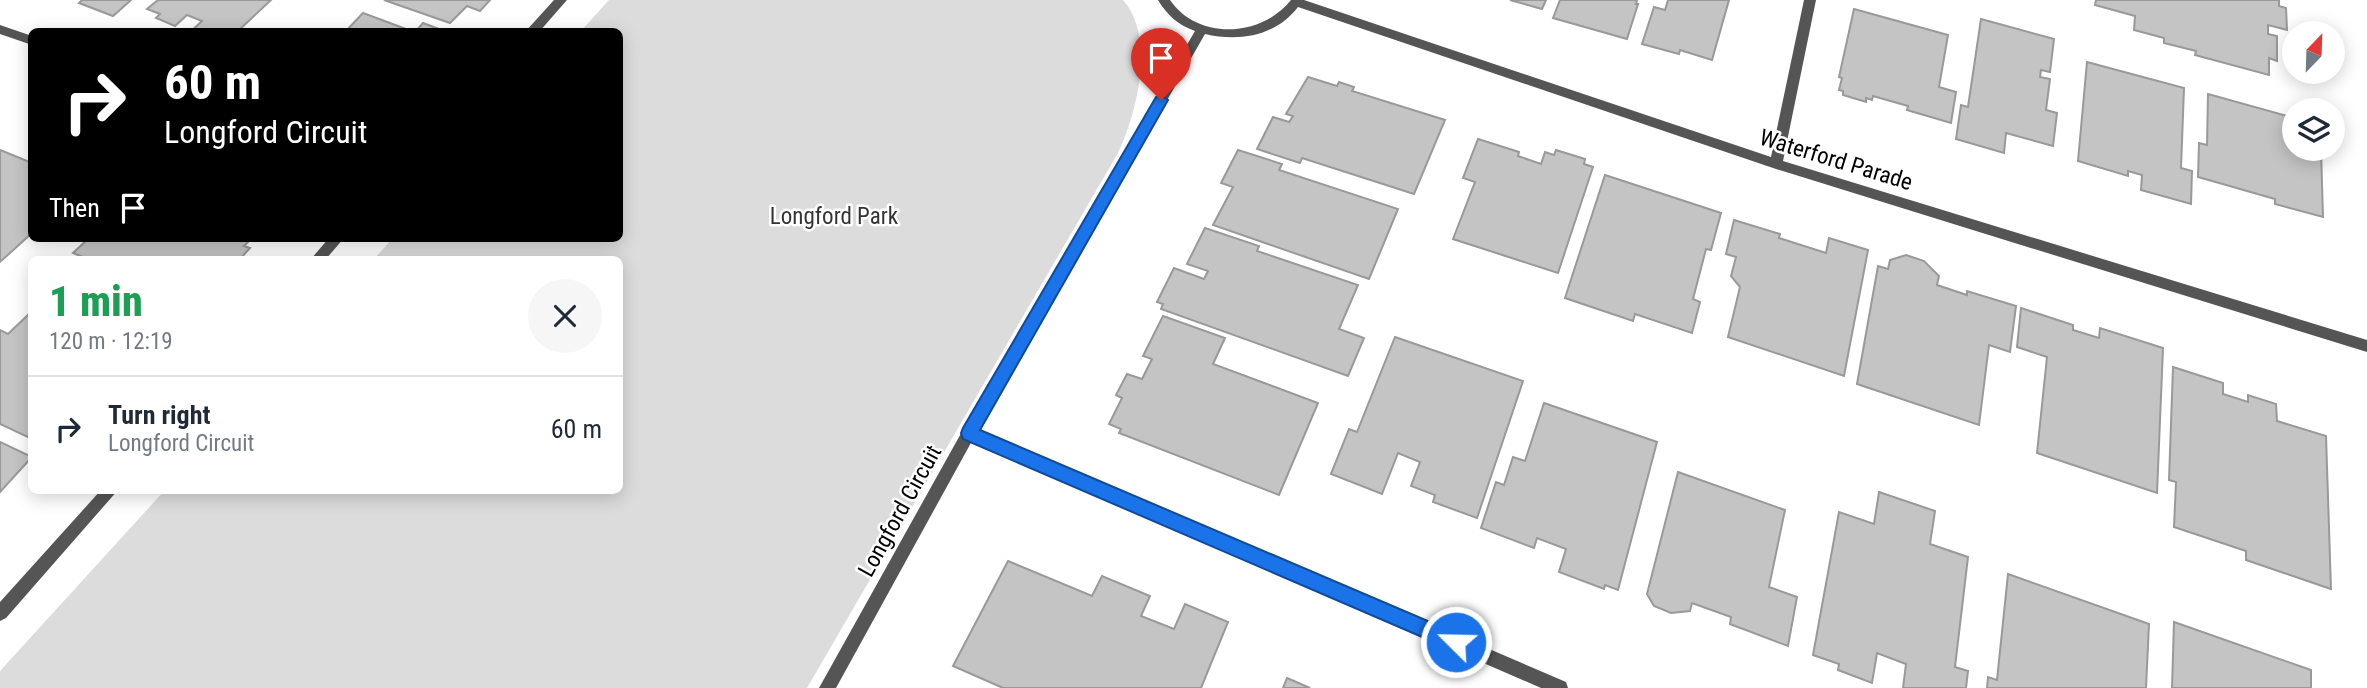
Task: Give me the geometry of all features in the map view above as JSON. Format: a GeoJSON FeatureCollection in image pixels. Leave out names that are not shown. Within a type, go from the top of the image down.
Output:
{"type":"FeatureCollection","features":[{"type":"Feature","properties":{"kind":"street"},"geometry":{"type":"LineString","coordinates":[[535,28],[561,0]]}},
{"type":"Feature","properties":{"kind":"street"},"geometry":{"type":"LineString","coordinates":[[1164,0],[1181,19],[1202,29],[1240,33],[1265,28],[1284,17],[1297,1]]}},
{"type":"Feature","properties":{"kind":"street"},"geometry":{"type":"LineString","coordinates":[[1776,164],[1810,0]]}},
{"type":"Feature","properties":{"kind":"street","name":"Waterford Parade"},"geometry":{"type":"LineString","coordinates":[[1297,1],[1776,164],[2367,346]]}},
{"type":"Feature","properties":{"kind":"street"},"geometry":{"type":"LineString","coordinates":[[0,29],[28,40]]}},
{"type":"Feature","properties":{"kind":"street","name":"Longford Circuit"},"geometry":{"type":"LineString","coordinates":[[827,688],[969,433],[1202,29]]}},
{"type":"Feature","properties":{"kind":"street"},"geometry":{"type":"LineString","coordinates":[[321,256],[333,242]]}},
{"type":"Feature","properties":{"kind":"street"},"geometry":{"type":"LineString","coordinates":[[969,433],[1560,688]]}},
{"type":"Feature","properties":{"kind":"street"},"geometry":{"type":"LineString","coordinates":[[0,613],[107,494]]}},
{"type":"Feature","properties":{"kind":"green space","name":"Longford Park"},"geometry":{"type":"Polygon","coordinates":[[[609,0],[1123,0],[1133,16],[1139,34],[1140,75],[1137,97],[1118,153],[807,688],[0,688],[0,671],[161,494],[623,494],[623,256],[377,256],[389,242],[623,242],[623,28],[584,28],[609,0]]]}},
{"type":"Feature","properties":{"kind":"building"},"geometry":{"type":"Polygon","coordinates":[[[82,0],[131,0],[113,16],[79,3],[82,0]]]}},
{"type":"Feature","properties":{"kind":"building"},"geometry":{"type":"Polygon","coordinates":[[[158,0],[271,0],[241,28],[194,28],[202,21],[187,15],[175,26],[156,18],[160,14],[147,9],[158,0]]]}},
{"type":"Feature","properties":{"kind":"building"},"geometry":{"type":"Polygon","coordinates":[[[384,0],[490,0],[480,11],[467,6],[450,23],[384,0]]]}},
{"type":"Feature","properties":{"kind":"building"},"geometry":{"type":"Polygon","coordinates":[[[1510,0],[1546,0],[1542,9],[1510,0]]]}},
{"type":"Feature","properties":{"kind":"building"},"geometry":{"type":"Polygon","coordinates":[[[1560,0],[1637,0],[1638,4],[1627,39],[1553,18],[1560,0]]]}},
{"type":"Feature","properties":{"kind":"building"},"geometry":{"type":"Polygon","coordinates":[[[1668,0],[1729,0],[1712,60],[1680,50],[1679,54],[1642,44],[1654,7],[1665,10],[1668,0]]]}},
{"type":"Feature","properties":{"kind":"building"},"geometry":{"type":"Polygon","coordinates":[[[2096,0],[2279,0],[2279,6],[2286,8],[2287,21],[2282,21],[2282,29],[2268,25],[2268,34],[2277,36],[2277,61],[2269,58],[2269,75],[2195,55],[2196,51],[2164,43],[2164,38],[2134,30],[2135,16],[2095,5],[2096,0]]]}},
{"type":"Feature","properties":{"kind":"building"},"geometry":{"type":"Polygon","coordinates":[[[1854,9],[1948,35],[1939,87],[1956,92],[1951,123],[1907,110],[1908,106],[1873,96],[1872,100],[1866,98],[1866,102],[1843,95],[1843,91],[1839,90],[1842,78],[1839,77],[1854,9]]]}},
{"type":"Feature","properties":{"kind":"building"},"geometry":{"type":"Polygon","coordinates":[[[363,13],[403,28],[349,28],[363,13]]]}},
{"type":"Feature","properties":{"kind":"building"},"geometry":{"type":"Polygon","coordinates":[[[1981,19],[2054,39],[2050,72],[2041,70],[2040,77],[2050,79],[2046,110],[2057,113],[2053,146],[2006,133],[2004,153],[1956,139],[1961,105],[1968,107],[1981,19]]]}},
{"type":"Feature","properties":{"kind":"building"},"geometry":{"type":"Polygon","coordinates":[[[423,23],[436,28],[419,28],[423,23]]]}},
{"type":"Feature","properties":{"kind":"building"},"geometry":{"type":"Polygon","coordinates":[[[2087,62],[2184,88],[2181,168],[2192,171],[2191,204],[2141,190],[2142,175],[2128,171],[2128,176],[2078,161],[2087,62]]]}},
{"type":"Feature","properties":{"kind":"building"},"geometry":{"type":"Polygon","coordinates":[[[1308,77],[1337,86],[1339,82],[1354,87],[1352,91],[1445,120],[1414,194],[1302,158],[1300,163],[1257,149],[1273,117],[1289,122],[1293,116],[1286,114],[1308,77]]]}},
{"type":"Feature","properties":{"kind":"building"},"geometry":{"type":"Polygon","coordinates":[[[2208,94],[2282,115],[2282,161],[2321,161],[2323,217],[2275,204],[2275,199],[2198,177],[2199,143],[2207,145],[2208,94]]]}},
{"type":"Feature","properties":{"kind":"building"},"geometry":{"type":"Polygon","coordinates":[[[1478,139],[1519,152],[1518,156],[1541,164],[1545,152],[1554,155],[1556,150],[1585,159],[1584,164],[1593,167],[1558,273],[1453,239],[1475,182],[1463,178],[1478,139]]]}},
{"type":"Feature","properties":{"kind":"building"},"geometry":{"type":"Polygon","coordinates":[[[0,150],[28,161],[28,237],[0,262],[0,150]]]}},
{"type":"Feature","properties":{"kind":"building"},"geometry":{"type":"Polygon","coordinates":[[[1238,150],[1282,164],[1279,170],[1398,209],[1369,279],[1213,225],[1233,187],[1221,183],[1238,150]]]}},
{"type":"Feature","properties":{"kind":"building"},"geometry":{"type":"Polygon","coordinates":[[[1605,175],[1721,213],[1711,250],[1706,249],[1693,299],[1700,302],[1692,333],[1635,314],[1633,321],[1565,298],[1605,175]]]}},
{"type":"Feature","properties":{"kind":"building"},"geometry":{"type":"Polygon","coordinates":[[[1734,220],[1780,234],[1779,238],[1826,253],[1829,238],[1868,250],[1844,376],[1728,337],[1740,287],[1731,276],[1736,257],[1726,254],[1734,220]]]}},
{"type":"Feature","properties":{"kind":"building"},"geometry":{"type":"Polygon","coordinates":[[[1205,228],[1259,246],[1257,251],[1358,285],[1339,329],[1364,338],[1348,376],[1161,309],[1163,304],[1157,302],[1174,268],[1204,279],[1208,271],[1187,264],[1205,228]]]}},
{"type":"Feature","properties":{"kind":"building"},"geometry":{"type":"Polygon","coordinates":[[[85,242],[248,242],[244,246],[250,248],[243,256],[80,256],[73,253],[85,242]]]}},
{"type":"Feature","properties":{"kind":"building"},"geometry":{"type":"Polygon","coordinates":[[[1906,255],[1924,261],[1939,276],[1937,285],[2016,306],[2010,352],[1989,345],[1979,425],[1857,384],[1878,266],[1888,269],[1890,260],[1906,255]]]}},
{"type":"Feature","properties":{"kind":"building"},"geometry":{"type":"Polygon","coordinates":[[[2021,308],[2073,325],[2073,330],[2099,338],[2100,328],[2163,348],[2157,493],[2037,453],[2047,357],[2017,347],[2021,308]]]}},
{"type":"Feature","properties":{"kind":"building"},"geometry":{"type":"Polygon","coordinates":[[[28,315],[28,437],[0,424],[0,330],[8,334],[28,315]]]}},
{"type":"Feature","properties":{"kind":"building"},"geometry":{"type":"Polygon","coordinates":[[[1163,316],[1225,338],[1213,364],[1318,403],[1279,495],[1119,433],[1121,429],[1109,424],[1122,398],[1116,395],[1127,374],[1142,379],[1152,359],[1143,356],[1163,316]]]}},
{"type":"Feature","properties":{"kind":"building"},"geometry":{"type":"Polygon","coordinates":[[[1395,337],[1523,381],[1477,518],[1433,502],[1435,495],[1411,486],[1420,462],[1398,453],[1382,494],[1331,474],[1349,429],[1357,432],[1395,337]]]}},
{"type":"Feature","properties":{"kind":"building"},"geometry":{"type":"Polygon","coordinates":[[[2173,367],[2223,383],[2223,394],[2248,402],[2248,395],[2276,404],[2277,421],[2326,436],[2331,589],[2246,560],[2246,551],[2174,527],[2176,482],[2169,480],[2173,367]]]}},
{"type":"Feature","properties":{"kind":"building"},"geometry":{"type":"Polygon","coordinates":[[[1544,403],[1657,442],[1618,590],[1605,585],[1604,589],[1559,572],[1566,549],[1537,538],[1534,548],[1481,528],[1496,482],[1504,485],[1513,457],[1525,461],[1544,403]]]}},
{"type":"Feature","properties":{"kind":"building"},"geometry":{"type":"Polygon","coordinates":[[[0,442],[28,455],[28,461],[0,492],[0,442]]]}},
{"type":"Feature","properties":{"kind":"building"},"geometry":{"type":"Polygon","coordinates":[[[1678,472],[1785,510],[1769,587],[1797,597],[1788,646],[1730,624],[1731,617],[1692,603],[1690,611],[1671,613],[1654,606],[1647,594],[1678,472]]]}},
{"type":"Feature","properties":{"kind":"building"},"geometry":{"type":"Polygon","coordinates":[[[1879,492],[1935,511],[1930,544],[1968,557],[1955,667],[1968,671],[1966,688],[1903,688],[1906,664],[1877,653],[1872,683],[1838,670],[1839,664],[1813,655],[1839,512],[1874,524],[1879,492]]]}},
{"type":"Feature","properties":{"kind":"building"},"geometry":{"type":"Polygon","coordinates":[[[1008,561],[1092,596],[1102,576],[1150,596],[1141,616],[1174,629],[1185,604],[1228,622],[1201,688],[1003,688],[953,666],[1008,561]]]}},
{"type":"Feature","properties":{"kind":"building"},"geometry":{"type":"Polygon","coordinates":[[[2008,574],[2149,624],[2146,688],[1987,688],[1988,677],[1997,680],[2008,574]]]}},
{"type":"Feature","properties":{"kind":"building"},"geometry":{"type":"Polygon","coordinates":[[[2174,622],[2311,670],[2311,688],[2172,688],[2174,622]]]}},
{"type":"Feature","properties":{"kind":"building"},"geometry":{"type":"Polygon","coordinates":[[[1287,678],[1310,688],[1283,688],[1287,678]]]}},
{"type":"Feature","properties":{"kind":"route"},"geometry":{"type":"LineString","coordinates":[[1161,100],[969,433],[1456,642]]}}]}
